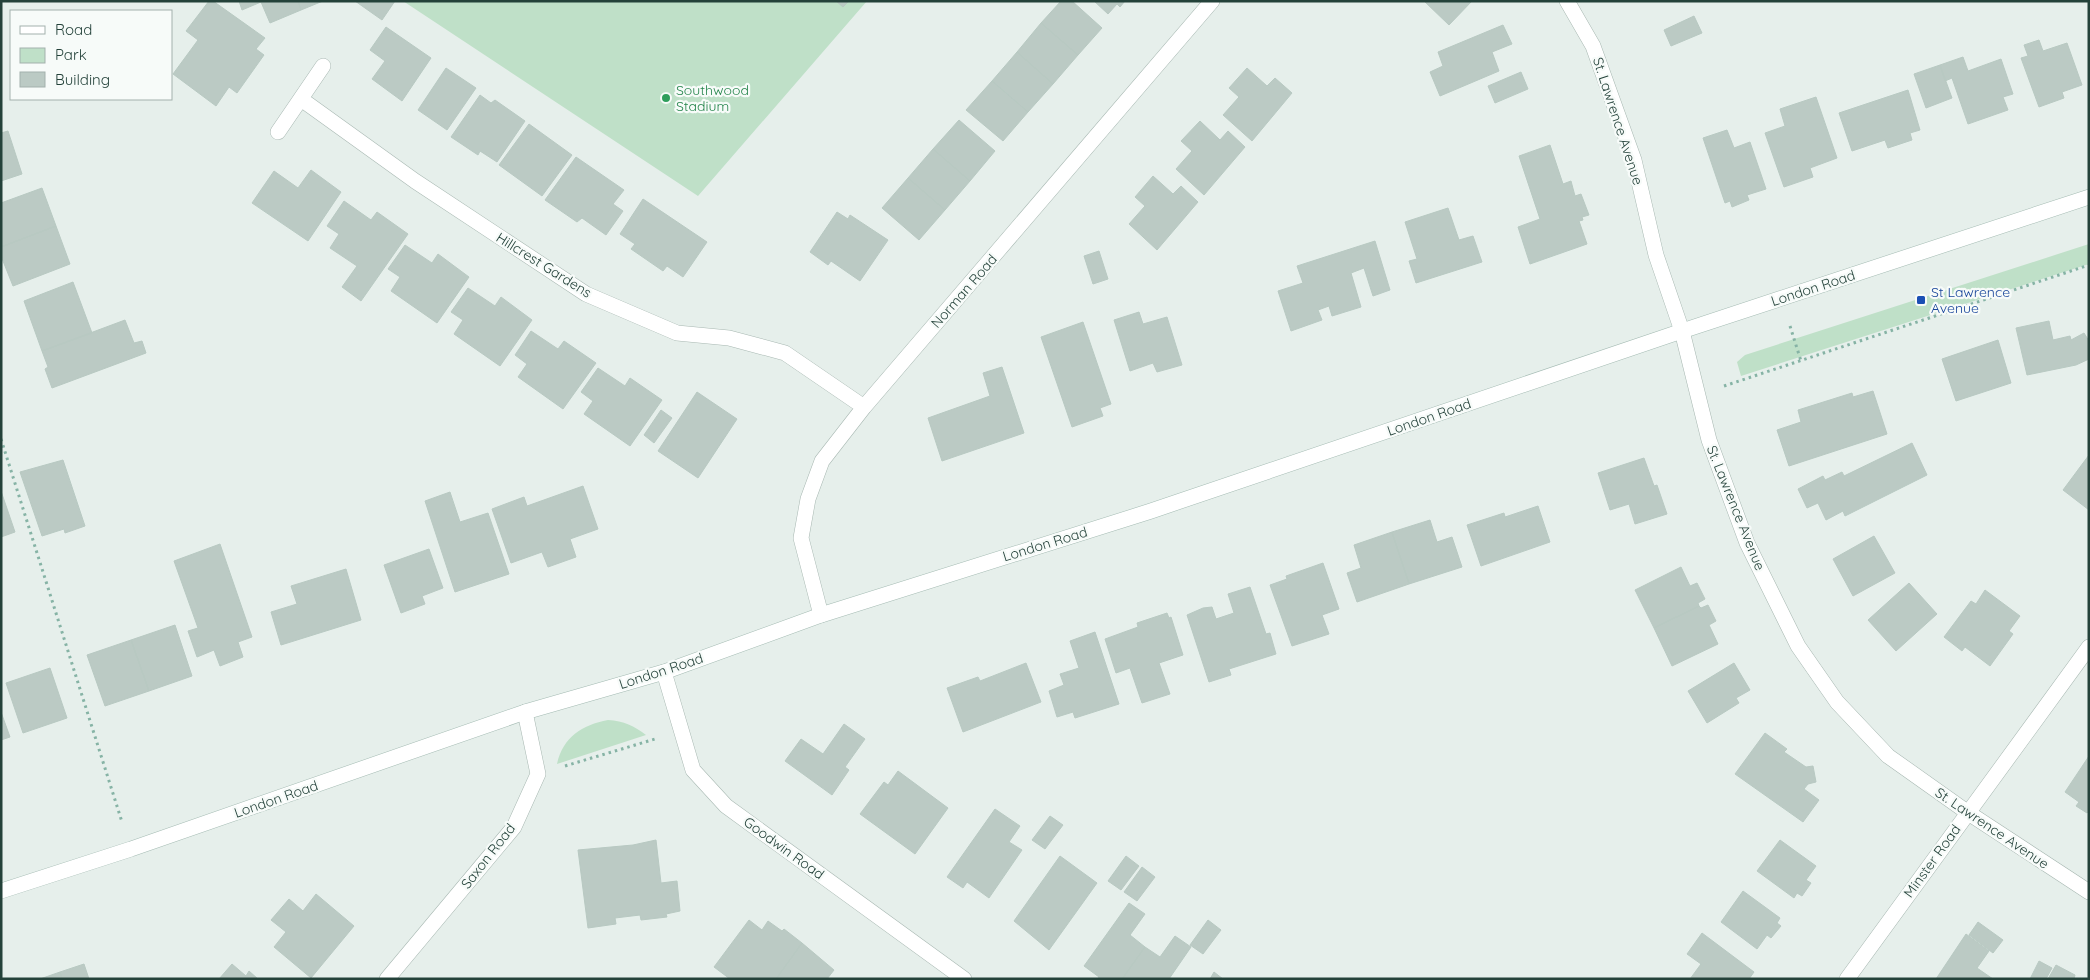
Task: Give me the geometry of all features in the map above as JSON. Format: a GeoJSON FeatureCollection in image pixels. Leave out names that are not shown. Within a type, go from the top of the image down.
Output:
{"type":"FeatureCollection","features":[{"type":"Feature","properties":{"kind":"street","name":"Norman Road"},"geometry":{"type":"LineString","coordinates":[[821,615],[801,538],[808,498],[822,461],[864,407],[1212,1]]}},
{"type":"Feature","properties":{"kind":"street","name":"St. Lawrence Avenue"},"geometry":{"type":"LineString","coordinates":[[1567,1],[1594,46],[1634,160],[1656,255],[1682,331],[1709,440],[1747,543],[1798,646],[1837,702],[1888,756],[1967,812],[2089,892]]}},
{"type":"Feature","properties":{"kind":"street"},"geometry":{"type":"LineString","coordinates":[[278,132],[323,66]]}},
{"type":"Feature","properties":{"kind":"street","name":"Hillcrest Gardens"},"geometry":{"type":"LineString","coordinates":[[300,99],[415,181],[586,294],[677,333],[730,338],[785,353],[864,407]]}},
{"type":"Feature","properties":{"kind":"street","name":"London Road"},"geometry":{"type":"LineString","coordinates":[[1,891],[131,849],[525,712],[664,672],[821,615],[1151,511],[1682,331],[2089,197]]}},
{"type":"Feature","properties":{"kind":"street","name":"Minster Road"},"geometry":{"type":"LineString","coordinates":[[1847,979],[2089,647]]}},
{"type":"Feature","properties":{"kind":"street","name":"Goodwin Road"},"geometry":{"type":"LineString","coordinates":[[664,672],[693,770],[726,806],[964,979]]}},
{"type":"Feature","properties":{"kind":"street"},"geometry":{"type":"LineString","coordinates":[[525,712],[538,774]]}},
{"type":"Feature","properties":{"kind":"street","name":"Saxon Road"},"geometry":{"type":"LineString","coordinates":[[387,979],[514,827],[538,774]]}},
{"type":"Feature","properties":{"kind":"path"},"geometry":{"type":"LineString","coordinates":[[1698,395],[2089,265]]}},
{"type":"Feature","properties":{"kind":"path"},"geometry":{"type":"LineString","coordinates":[[1782,298],[1801,361]]}},
{"type":"Feature","properties":{"kind":"path"},"geometry":{"type":"LineString","coordinates":[[1,439],[131,849]]}},
{"type":"Feature","properties":{"kind":"path"},"geometry":{"type":"LineString","coordinates":[[538,774],[681,730]]}},
{"type":"Feature","properties":{"kind":"green space","name":"Southwood Stadium"},"geometry":{"type":"Polygon","coordinates":[[[403,1],[867,1],[698,196],[403,1]]]}},
{"type":"Feature","properties":{"kind":"green space"},"geometry":{"type":"Polygon","coordinates":[[[2089,244],[2089,264],[1741,376],[1737,362],[1745,355],[2089,244]]]}},
{"type":"Feature","properties":{"kind":"green space"},"geometry":{"type":"Polygon","coordinates":[[[608,720],[628,724],[646,735],[557,764],[564,746],[575,734],[590,725],[608,720]]]}},
{"type":"Feature","properties":{"kind":"building"},"geometry":{"type":"Polygon","coordinates":[[[209,1],[213,1],[265,38],[256,49],[264,55],[237,93],[229,87],[216,106],[173,74],[198,40],[186,31],[209,1]]]}},
{"type":"Feature","properties":{"kind":"building"},"geometry":{"type":"Polygon","coordinates":[[[239,1],[298,1],[301,10],[270,23],[261,2],[242,10],[239,1]]]}},
{"type":"Feature","properties":{"kind":"building"},"geometry":{"type":"Polygon","coordinates":[[[298,1],[323,1],[301,10],[298,1]]]}},
{"type":"Feature","properties":{"kind":"building"},"geometry":{"type":"Polygon","coordinates":[[[355,1],[395,1],[382,20],[355,1]]]}},
{"type":"Feature","properties":{"kind":"building"},"geometry":{"type":"Polygon","coordinates":[[[836,1],[849,1],[843,7],[836,1]]]}},
{"type":"Feature","properties":{"kind":"building"},"geometry":{"type":"Polygon","coordinates":[[[1061,1],[1072,1],[1102,28],[1078,55],[1041,23],[1061,1]]]}},
{"type":"Feature","properties":{"kind":"building"},"geometry":{"type":"Polygon","coordinates":[[[1094,1],[1125,1],[1120,7],[1117,4],[1108,14],[1094,1]]]}},
{"type":"Feature","properties":{"kind":"building"},"geometry":{"type":"Polygon","coordinates":[[[1424,1],[1472,1],[1449,25],[1424,1]]]}},
{"type":"Feature","properties":{"kind":"building"},"geometry":{"type":"Polygon","coordinates":[[[1694,16],[1702,33],[1671,46],[1664,30],[1694,16]]]}},
{"type":"Feature","properties":{"kind":"building"},"geometry":{"type":"Polygon","coordinates":[[[1041,23],[1078,55],[1053,84],[1017,52],[1041,23]]]}},
{"type":"Feature","properties":{"kind":"building"},"geometry":{"type":"Polygon","coordinates":[[[1503,25],[1512,44],[1492,52],[1499,71],[1440,96],[1430,72],[1443,66],[1438,52],[1503,25]]]}},
{"type":"Feature","properties":{"kind":"building"},"geometry":{"type":"Polygon","coordinates":[[[386,27],[431,58],[402,101],[372,79],[385,61],[370,50],[386,27]]]}},
{"type":"Feature","properties":{"kind":"building"},"geometry":{"type":"Polygon","coordinates":[[[2039,40],[2043,51],[2067,43],[2082,85],[2062,92],[2064,98],[2039,107],[2021,58],[2028,56],[2024,45],[2039,40]]]}},
{"type":"Feature","properties":{"kind":"building"},"geometry":{"type":"Polygon","coordinates":[[[1017,52],[1053,84],[1028,112],[992,81],[1017,52]]]}},
{"type":"Feature","properties":{"kind":"building"},"geometry":{"type":"Polygon","coordinates":[[[1963,57],[1968,71],[2001,59],[2013,94],[2003,97],[2008,110],[1968,124],[1952,78],[1945,81],[1940,65],[1963,57]]]}},
{"type":"Feature","properties":{"kind":"building"},"geometry":{"type":"Polygon","coordinates":[[[1940,65],[1952,98],[1926,108],[1914,74],[1940,65]]]}},
{"type":"Feature","properties":{"kind":"building"},"geometry":{"type":"Polygon","coordinates":[[[446,68],[476,88],[447,130],[418,110],[446,68]]]}},
{"type":"Feature","properties":{"kind":"building"},"geometry":{"type":"Polygon","coordinates":[[[1247,68],[1267,86],[1275,78],[1292,93],[1252,141],[1223,115],[1239,97],[1229,88],[1247,68]]]}},
{"type":"Feature","properties":{"kind":"building"},"geometry":{"type":"Polygon","coordinates":[[[1521,72],[1528,89],[1495,103],[1488,86],[1521,72]]]}},
{"type":"Feature","properties":{"kind":"building"},"geometry":{"type":"Polygon","coordinates":[[[992,81],[1028,112],[1003,141],[966,110],[992,81]]]}},
{"type":"Feature","properties":{"kind":"building"},"geometry":{"type":"Polygon","coordinates":[[[1908,90],[1920,130],[1910,133],[1912,140],[1888,148],[1885,140],[1852,151],[1839,113],[1908,90]]]}},
{"type":"Feature","properties":{"kind":"building"},"geometry":{"type":"Polygon","coordinates":[[[480,95],[491,103],[495,100],[525,121],[497,162],[480,151],[478,155],[451,137],[480,95]]]}},
{"type":"Feature","properties":{"kind":"building"},"geometry":{"type":"Polygon","coordinates":[[[1816,97],[1837,158],[1810,168],[1813,177],[1784,187],[1765,133],[1785,126],[1780,109],[1816,97]]]}},
{"type":"Feature","properties":{"kind":"building"},"geometry":{"type":"Polygon","coordinates":[[[959,120],[995,151],[970,181],[933,149],[959,120]]]}},
{"type":"Feature","properties":{"kind":"building"},"geometry":{"type":"Polygon","coordinates":[[[1200,121],[1220,140],[1228,131],[1245,147],[1204,195],[1176,169],[1192,151],[1181,141],[1200,121]]]}},
{"type":"Feature","properties":{"kind":"building"},"geometry":{"type":"Polygon","coordinates":[[[529,124],[572,155],[542,196],[499,165],[529,124]]]}},
{"type":"Feature","properties":{"kind":"building"},"geometry":{"type":"Polygon","coordinates":[[[1727,130],[1734,148],[1750,142],[1766,189],[1747,195],[1749,200],[1732,207],[1730,201],[1725,203],[1703,138],[1727,130]]]}},
{"type":"Feature","properties":{"kind":"building"},"geometry":{"type":"Polygon","coordinates":[[[8,131],[22,174],[1,181],[1,133],[8,131]]]}},
{"type":"Feature","properties":{"kind":"building"},"geometry":{"type":"Polygon","coordinates":[[[1550,145],[1563,184],[1571,181],[1575,196],[1581,194],[1589,215],[1582,217],[1583,220],[1579,221],[1587,244],[1530,264],[1518,227],[1540,219],[1519,156],[1550,145]]]}},
{"type":"Feature","properties":{"kind":"building"},"geometry":{"type":"Polygon","coordinates":[[[933,149],[970,181],[945,210],[908,178],[933,149]]]}},
{"type":"Feature","properties":{"kind":"building"},"geometry":{"type":"Polygon","coordinates":[[[576,157],[624,190],[613,204],[623,211],[606,235],[582,218],[577,222],[545,200],[576,157]]]}},
{"type":"Feature","properties":{"kind":"building"},"geometry":{"type":"Polygon","coordinates":[[[311,170],[341,192],[308,241],[252,203],[274,171],[298,188],[311,170]]]}},
{"type":"Feature","properties":{"kind":"building"},"geometry":{"type":"Polygon","coordinates":[[[1153,176],[1173,194],[1181,186],[1198,202],[1157,250],[1129,224],[1145,206],[1135,197],[1153,176]]]}},
{"type":"Feature","properties":{"kind":"building"},"geometry":{"type":"Polygon","coordinates":[[[908,178],[945,210],[919,240],[882,208],[908,178]]]}},
{"type":"Feature","properties":{"kind":"building"},"geometry":{"type":"Polygon","coordinates":[[[42,188],[56,226],[1,247],[1,203],[42,188]]]}},
{"type":"Feature","properties":{"kind":"building"},"geometry":{"type":"Polygon","coordinates":[[[643,199],[707,242],[683,277],[667,266],[663,271],[631,249],[635,244],[620,234],[643,199]]]}},
{"type":"Feature","properties":{"kind":"building"},"geometry":{"type":"Polygon","coordinates":[[[344,201],[371,220],[377,212],[408,234],[361,301],[342,287],[357,266],[330,248],[339,234],[327,226],[344,201]]]}},
{"type":"Feature","properties":{"kind":"building"},"geometry":{"type":"Polygon","coordinates":[[[1448,208],[1459,240],[1473,236],[1482,262],[1416,283],[1409,261],[1417,259],[1405,222],[1448,208]]]}},
{"type":"Feature","properties":{"kind":"building"},"geometry":{"type":"Polygon","coordinates":[[[837,212],[848,219],[850,215],[888,240],[860,281],[831,261],[828,265],[810,252],[837,212]]]}},
{"type":"Feature","properties":{"kind":"building"},"geometry":{"type":"Polygon","coordinates":[[[56,226],[70,264],[13,286],[1,256],[1,247],[56,226]]]}},
{"type":"Feature","properties":{"kind":"building"},"geometry":{"type":"Polygon","coordinates":[[[1375,241],[1390,290],[1373,296],[1364,268],[1351,273],[1361,307],[1332,316],[1329,306],[1318,310],[1322,320],[1291,331],[1278,291],[1303,283],[1297,266],[1375,241]]]}},
{"type":"Feature","properties":{"kind":"building"},"geometry":{"type":"Polygon","coordinates":[[[405,245],[432,263],[438,254],[469,277],[437,323],[391,291],[400,277],[388,269],[405,245]]]}},
{"type":"Feature","properties":{"kind":"building"},"geometry":{"type":"Polygon","coordinates":[[[1099,251],[1108,279],[1093,284],[1084,256],[1099,251]]]}},
{"type":"Feature","properties":{"kind":"building"},"geometry":{"type":"Polygon","coordinates":[[[73,282],[92,333],[42,351],[24,301],[73,282]]]}},
{"type":"Feature","properties":{"kind":"building"},"geometry":{"type":"Polygon","coordinates":[[[468,288],[495,306],[501,297],[532,320],[500,366],[454,334],[463,320],[451,312],[468,288]]]}},
{"type":"Feature","properties":{"kind":"building"},"geometry":{"type":"Polygon","coordinates":[[[1139,312],[1143,324],[1167,317],[1182,365],[1157,372],[1153,363],[1130,371],[1114,320],[1139,312]]]}},
{"type":"Feature","properties":{"kind":"building"},"geometry":{"type":"Polygon","coordinates":[[[125,320],[134,343],[142,341],[146,353],[52,388],[45,369],[48,367],[42,351],[125,320]]]}},
{"type":"Feature","properties":{"kind":"building"},"geometry":{"type":"Polygon","coordinates":[[[2049,321],[2053,340],[2070,336],[2071,340],[2084,333],[2089,341],[2089,359],[2076,365],[2027,375],[2016,328],[2049,321]]]}},
{"type":"Feature","properties":{"kind":"building"},"geometry":{"type":"Polygon","coordinates":[[[1083,322],[1111,404],[1100,408],[1103,416],[1072,427],[1041,337],[1083,322]]]}},
{"type":"Feature","properties":{"kind":"building"},"geometry":{"type":"Polygon","coordinates":[[[531,331],[558,349],[564,341],[596,363],[563,409],[518,377],[527,364],[515,355],[531,331]]]}},
{"type":"Feature","properties":{"kind":"building"},"geometry":{"type":"Polygon","coordinates":[[[1998,340],[2011,383],[1956,401],[1942,359],[1998,340]]]}},
{"type":"Feature","properties":{"kind":"building"},"geometry":{"type":"Polygon","coordinates":[[[1002,367],[1024,433],[942,461],[928,418],[990,396],[983,373],[1002,367]]]}},
{"type":"Feature","properties":{"kind":"building"},"geometry":{"type":"Polygon","coordinates":[[[598,368],[625,386],[630,378],[662,400],[630,446],[584,414],[593,401],[581,392],[598,368]]]}},
{"type":"Feature","properties":{"kind":"building"},"geometry":{"type":"Polygon","coordinates":[[[1873,391],[1887,434],[1789,466],[1777,430],[1801,422],[1798,410],[1852,393],[1853,397],[1873,391]]]}},
{"type":"Feature","properties":{"kind":"building"},"geometry":{"type":"Polygon","coordinates":[[[697,392],[737,419],[698,478],[658,451],[697,392]]]}},
{"type":"Feature","properties":{"kind":"building"},"geometry":{"type":"Polygon","coordinates":[[[661,410],[672,418],[654,443],[644,435],[661,410]]]}},
{"type":"Feature","properties":{"kind":"building"},"geometry":{"type":"Polygon","coordinates":[[[1912,443],[1927,475],[1845,516],[1843,511],[1826,520],[1818,503],[1807,508],[1798,489],[1823,476],[1825,480],[1842,472],[1844,476],[1912,443]]]}},
{"type":"Feature","properties":{"kind":"building"},"geometry":{"type":"Polygon","coordinates":[[[2089,455],[2089,510],[2063,490],[2089,455]]]}},
{"type":"Feature","properties":{"kind":"building"},"geometry":{"type":"Polygon","coordinates":[[[1644,458],[1654,486],[1657,485],[1667,514],[1635,524],[1629,504],[1610,510],[1598,473],[1644,458]]]}},
{"type":"Feature","properties":{"kind":"building"},"geometry":{"type":"Polygon","coordinates":[[[63,460],[85,526],[65,533],[64,529],[42,536],[20,472],[63,460]]]}},
{"type":"Feature","properties":{"kind":"building"},"geometry":{"type":"Polygon","coordinates":[[[583,486],[598,529],[570,539],[576,557],[548,567],[542,552],[511,563],[492,509],[524,497],[527,506],[583,486]]]}},
{"type":"Feature","properties":{"kind":"building"},"geometry":{"type":"Polygon","coordinates":[[[1,491],[15,532],[1,537],[1,491]]]}},
{"type":"Feature","properties":{"kind":"building"},"geometry":{"type":"Polygon","coordinates":[[[450,492],[460,522],[488,513],[509,574],[455,592],[425,501],[450,492]]]}},
{"type":"Feature","properties":{"kind":"building"},"geometry":{"type":"Polygon","coordinates":[[[1538,506],[1550,542],[1481,566],[1467,525],[1504,513],[1505,517],[1538,506]]]}},
{"type":"Feature","properties":{"kind":"building"},"geometry":{"type":"Polygon","coordinates":[[[1430,520],[1437,542],[1452,537],[1462,567],[1409,584],[1392,532],[1430,520]]]}},
{"type":"Feature","properties":{"kind":"building"},"geometry":{"type":"Polygon","coordinates":[[[1392,532],[1409,584],[1357,602],[1347,573],[1361,568],[1354,545],[1392,532]]]}},
{"type":"Feature","properties":{"kind":"building"},"geometry":{"type":"Polygon","coordinates":[[[1874,536],[1895,573],[1853,596],[1833,559],[1874,536]]]}},
{"type":"Feature","properties":{"kind":"building"},"geometry":{"type":"Polygon","coordinates":[[[220,544],[252,637],[238,642],[243,657],[220,666],[214,650],[197,657],[188,631],[198,628],[174,561],[220,544]]]}},
{"type":"Feature","properties":{"kind":"building"},"geometry":{"type":"Polygon","coordinates":[[[429,549],[443,588],[422,596],[425,604],[401,613],[384,565],[429,549]]]}},
{"type":"Feature","properties":{"kind":"building"},"geometry":{"type":"Polygon","coordinates":[[[1323,563],[1339,609],[1322,615],[1329,634],[1292,646],[1270,585],[1287,579],[1286,576],[1323,563]]]}},
{"type":"Feature","properties":{"kind":"building"},"geometry":{"type":"Polygon","coordinates":[[[1681,567],[1690,586],[1697,583],[1705,599],[1698,603],[1699,606],[1654,628],[1635,590],[1681,567]]]}},
{"type":"Feature","properties":{"kind":"building"},"geometry":{"type":"Polygon","coordinates":[[[346,569],[361,620],[281,645],[271,612],[297,604],[291,586],[346,569]]]}},
{"type":"Feature","properties":{"kind":"building"},"geometry":{"type":"Polygon","coordinates":[[[1909,583],[1937,614],[1896,651],[1868,620],[1909,583]]]}},
{"type":"Feature","properties":{"kind":"building"},"geometry":{"type":"Polygon","coordinates":[[[1250,587],[1266,634],[1270,633],[1276,654],[1229,669],[1231,675],[1209,682],[1187,615],[1203,608],[1212,607],[1216,619],[1234,613],[1228,594],[1250,587]]]}},
{"type":"Feature","properties":{"kind":"building"},"geometry":{"type":"Polygon","coordinates":[[[1985,590],[2020,616],[2009,631],[2013,634],[1990,666],[1965,647],[1962,651],[1944,637],[1971,601],[1976,604],[1985,590]]]}},
{"type":"Feature","properties":{"kind":"building"},"geometry":{"type":"Polygon","coordinates":[[[1708,605],[1716,621],[1709,625],[1718,644],[1672,666],[1654,628],[1699,606],[1701,608],[1708,605]]]}},
{"type":"Feature","properties":{"kind":"building"},"geometry":{"type":"Polygon","coordinates":[[[1167,613],[1169,618],[1171,617],[1183,655],[1159,663],[1170,694],[1142,703],[1130,668],[1116,673],[1105,639],[1138,627],[1137,623],[1167,613]]]}},
{"type":"Feature","properties":{"kind":"building"},"geometry":{"type":"Polygon","coordinates":[[[175,625],[192,676],[149,691],[131,640],[175,625]]]}},
{"type":"Feature","properties":{"kind":"building"},"geometry":{"type":"Polygon","coordinates":[[[1095,632],[1119,704],[1075,718],[1073,712],[1057,717],[1049,691],[1064,685],[1060,674],[1079,668],[1070,641],[1095,632]]]}},
{"type":"Feature","properties":{"kind":"building"},"geometry":{"type":"Polygon","coordinates":[[[131,640],[149,691],[105,706],[87,655],[131,640]]]}},
{"type":"Feature","properties":{"kind":"building"},"geometry":{"type":"Polygon","coordinates":[[[1026,663],[1041,702],[963,732],[947,688],[978,677],[980,681],[1026,663]]]}},
{"type":"Feature","properties":{"kind":"building"},"geometry":{"type":"Polygon","coordinates":[[[1734,663],[1750,690],[1736,698],[1739,703],[1707,723],[1688,691],[1734,663]]]}},
{"type":"Feature","properties":{"kind":"building"},"geometry":{"type":"Polygon","coordinates":[[[50,668],[67,718],[23,733],[6,683],[50,668]]]}},
{"type":"Feature","properties":{"kind":"building"},"geometry":{"type":"Polygon","coordinates":[[[1,712],[10,737],[1,740],[1,712]]]}},
{"type":"Feature","properties":{"kind":"building"},"geometry":{"type":"Polygon","coordinates":[[[844,724],[865,739],[845,767],[849,770],[832,795],[785,761],[801,739],[823,754],[844,724]]]}},
{"type":"Feature","properties":{"kind":"building"},"geometry":{"type":"Polygon","coordinates":[[[1765,733],[1787,749],[1784,752],[1806,767],[1813,766],[1816,782],[1808,784],[1804,789],[1819,800],[1803,822],[1735,774],[1765,733]]]}},
{"type":"Feature","properties":{"kind":"building"},"geometry":{"type":"Polygon","coordinates":[[[2089,756],[2089,811],[2087,813],[2076,806],[2079,802],[2065,792],[2089,756]]]}},
{"type":"Feature","properties":{"kind":"building"},"geometry":{"type":"Polygon","coordinates":[[[898,771],[948,808],[915,854],[860,814],[884,782],[888,785],[898,771]]]}},
{"type":"Feature","properties":{"kind":"building"},"geometry":{"type":"Polygon","coordinates":[[[995,809],[1020,826],[1009,842],[1022,850],[989,898],[967,882],[963,888],[947,877],[995,809]]]}},
{"type":"Feature","properties":{"kind":"building"},"geometry":{"type":"Polygon","coordinates":[[[1050,816],[1063,825],[1045,849],[1032,840],[1050,816]]]}},
{"type":"Feature","properties":{"kind":"building"},"geometry":{"type":"Polygon","coordinates":[[[656,840],[661,883],[677,881],[680,911],[666,914],[667,917],[641,920],[640,915],[615,918],[616,924],[588,928],[578,850],[633,845],[656,840]]]}},
{"type":"Feature","properties":{"kind":"building"},"geometry":{"type":"Polygon","coordinates":[[[1780,840],[1816,866],[1806,880],[1811,883],[1802,896],[1797,893],[1794,898],[1757,871],[1780,840]]]}},
{"type":"Feature","properties":{"kind":"building"},"geometry":{"type":"Polygon","coordinates":[[[1060,856],[1097,883],[1049,950],[1014,921],[1060,856]]]}},
{"type":"Feature","properties":{"kind":"building"},"geometry":{"type":"Polygon","coordinates":[[[1126,856],[1139,866],[1121,890],[1108,881],[1126,856]]]}},
{"type":"Feature","properties":{"kind":"building"},"geometry":{"type":"Polygon","coordinates":[[[1142,867],[1155,877],[1137,901],[1124,892],[1142,867]]]}},
{"type":"Feature","properties":{"kind":"building"},"geometry":{"type":"Polygon","coordinates":[[[1743,891],[1780,918],[1777,923],[1781,926],[1771,938],[1767,935],[1757,949],[1721,922],[1743,891]]]}},
{"type":"Feature","properties":{"kind":"building"},"geometry":{"type":"Polygon","coordinates":[[[316,894],[354,926],[311,978],[274,947],[286,932],[271,920],[289,899],[303,911],[316,894]]]}},
{"type":"Feature","properties":{"kind":"building"},"geometry":{"type":"Polygon","coordinates":[[[1129,903],[1145,914],[1130,935],[1145,947],[1122,979],[1098,979],[1099,977],[1084,966],[1129,903]]]}},
{"type":"Feature","properties":{"kind":"building"},"geometry":{"type":"Polygon","coordinates":[[[749,920],[762,930],[768,921],[782,931],[784,929],[802,943],[776,979],[730,979],[714,967],[749,920]]]}},
{"type":"Feature","properties":{"kind":"building"},"geometry":{"type":"Polygon","coordinates":[[[1208,920],[1221,930],[1203,954],[1190,945],[1208,920]]]}},
{"type":"Feature","properties":{"kind":"building"},"geometry":{"type":"Polygon","coordinates":[[[1978,922],[2003,940],[1993,953],[1969,935],[1978,922]]]}},
{"type":"Feature","properties":{"kind":"building"},"geometry":{"type":"Polygon","coordinates":[[[1702,933],[1754,972],[1749,979],[1690,979],[1701,964],[1687,954],[1702,933]]]}},
{"type":"Feature","properties":{"kind":"building"},"geometry":{"type":"Polygon","coordinates":[[[1966,934],[1989,951],[1977,968],[1993,979],[1936,979],[1966,934]]]}},
{"type":"Feature","properties":{"kind":"building"},"geometry":{"type":"Polygon","coordinates":[[[1175,936],[1191,947],[1169,979],[1122,979],[1145,947],[1160,957],[1175,936]]]}},
{"type":"Feature","properties":{"kind":"building"},"geometry":{"type":"Polygon","coordinates":[[[802,943],[834,970],[827,979],[776,979],[802,943]]]}},
{"type":"Feature","properties":{"kind":"building"},"geometry":{"type":"Polygon","coordinates":[[[2039,961],[2052,968],[2046,979],[2030,979],[2039,961]]]}},
{"type":"Feature","properties":{"kind":"building"},"geometry":{"type":"Polygon","coordinates":[[[84,964],[89,979],[62,979],[60,972],[84,964]]]}},
{"type":"Feature","properties":{"kind":"building"},"geometry":{"type":"Polygon","coordinates":[[[232,964],[246,976],[249,971],[258,979],[219,979],[232,964]]]}},
{"type":"Feature","properties":{"kind":"building"},"geometry":{"type":"Polygon","coordinates":[[[2056,965],[2075,975],[2074,979],[2048,979],[2056,965]]]}},
{"type":"Feature","properties":{"kind":"building"},"geometry":{"type":"Polygon","coordinates":[[[60,972],[62,979],[40,979],[60,972]]]}},
{"type":"Feature","properties":{"kind":"building"},"geometry":{"type":"Polygon","coordinates":[[[1214,972],[1223,979],[1210,979],[1214,972]]]}},
{"type":"Feature","properties":{"kind":"place","name":"Southwood Stadium"},"geometry":{"type":"Point","coordinates":[666,98]}},
{"type":"Feature","properties":{"kind":"place","name":"St Lawrence Avenue"},"geometry":{"type":"Point","coordinates":[1921,300]}}]}
